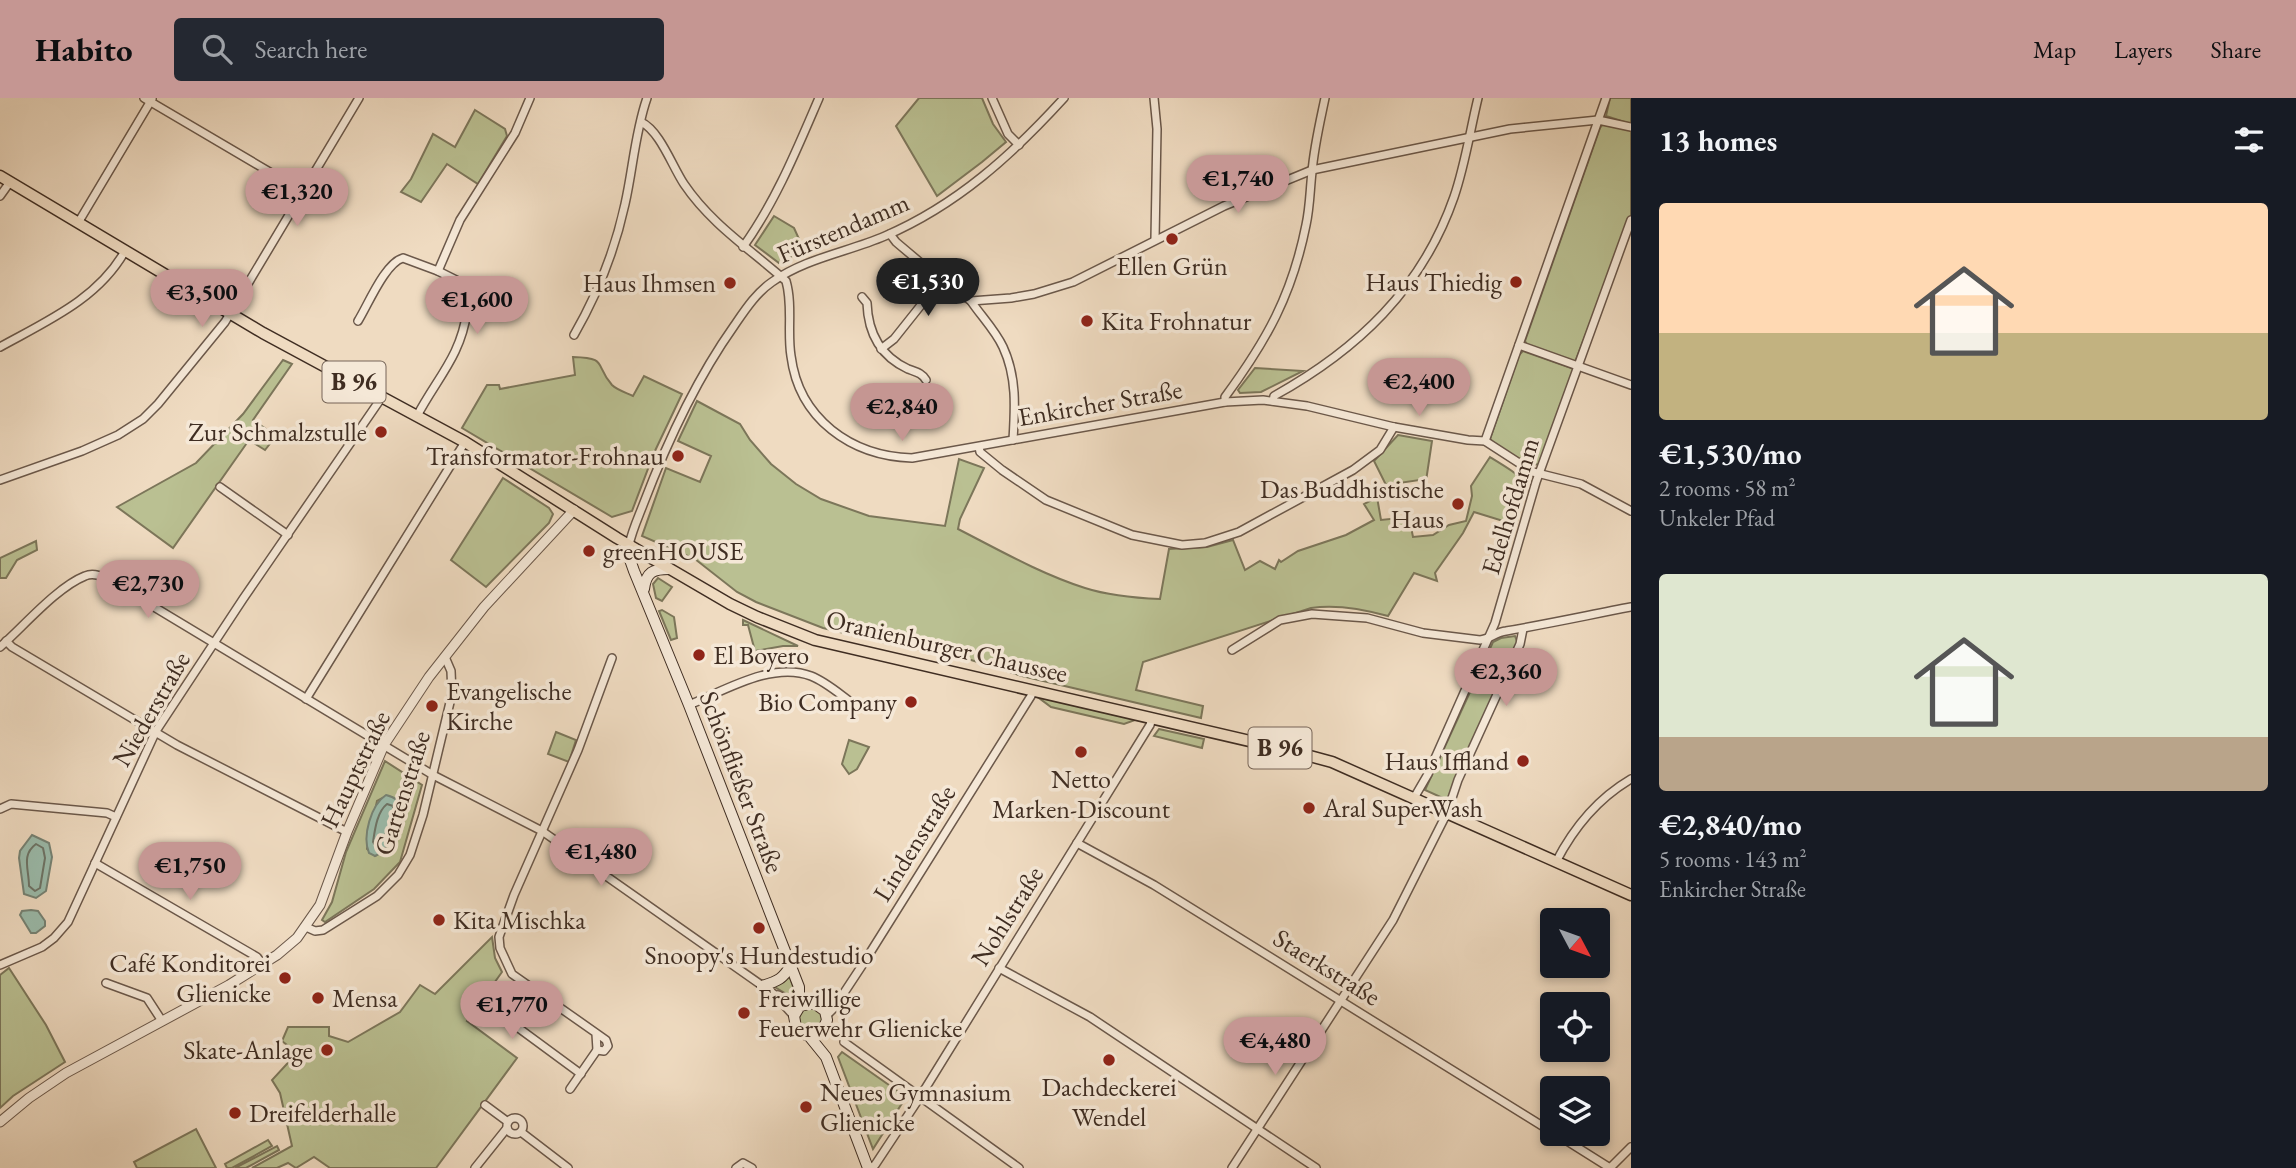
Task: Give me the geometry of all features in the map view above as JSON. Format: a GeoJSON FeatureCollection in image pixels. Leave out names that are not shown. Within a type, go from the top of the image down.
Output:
{"type":"FeatureCollection","features":[{"type":"Feature","properties":{"kind":"main road","name":"B 96"},"geometry":{"type":"LineString","coordinates":[[5,179],[230,314]]}},
{"type":"Feature","properties":{"kind":"main road","name":"Oranienburger Chaussee"},"geometry":{"type":"LineString","coordinates":[[230,314],[465,442],[669,569],[757,617],[815,640],[1332,762],[1631,895]]}},
{"type":"Feature","properties":{"kind":"main road","name":"Schönfließer Straße"},"geometry":{"type":"LineString","coordinates":[[629,545],[628,554],[791,965],[799,987],[799,1009]]}},
{"type":"Feature","properties":{"kind":"main road"},"geometry":{"type":"LineString","coordinates":[[644,593],[645,579],[649,573],[656,569],[669,569]]}},
{"type":"Feature","properties":{"kind":"main road"},"geometry":{"type":"LineString","coordinates":[[762,986],[784,978],[791,965]]}},
{"type":"Feature","properties":{"kind":"main road","name":"Schönfließer Straße"},"geometry":{"type":"LineString","coordinates":[[799,987],[814,1003]]}},
{"type":"Feature","properties":{"kind":"main road"},"geometry":{"type":"LineString","coordinates":[[809,1036],[821,1032],[826,1025],[827,1015],[822,1007],[814,1003],[799,1009],[798,1030],[809,1036],[826,1057]]}},
{"type":"Feature","properties":{"kind":"main road"},"geometry":{"type":"LineString","coordinates":[[821,1032],[826,1057],[869,1168]]}},
{"type":"Feature","properties":{"kind":"street"},"geometry":{"type":"LineString","coordinates":[[0,480],[82,451],[118,435],[143,419],[172,388],[230,314],[359,98]]}},
{"type":"Feature","properties":{"kind":"street"},"geometry":{"type":"LineString","coordinates":[[438,271],[460,220],[514,133],[530,98]]}},
{"type":"Feature","properties":{"kind":"street"},"geometry":{"type":"LineString","coordinates":[[574,335],[615,242],[647,98]]}},
{"type":"Feature","properties":{"kind":"street"},"geometry":{"type":"LineString","coordinates":[[743,247],[770,204],[820,98]]}},
{"type":"Feature","properties":{"kind":"street"},"geometry":{"type":"LineString","coordinates":[[992,98],[1009,134],[1019,145]]}},
{"type":"Feature","properties":{"kind":"street","name":"Fürstendamm"},"geometry":{"type":"LineString","coordinates":[[629,545],[658,464],[701,378],[750,304],[781,276],[817,258],[890,234],[953,200],[989,173],[1064,98]]}},
{"type":"Feature","properties":{"kind":"street"},"geometry":{"type":"LineString","coordinates":[[1154,98],[1157,142],[1155,239]]}},
{"type":"Feature","properties":{"kind":"street"},"geometry":{"type":"LineString","coordinates":[[1225,402],[1225,397],[1257,353],[1276,320],[1287,292],[1306,223],[1325,98]]}},
{"type":"Feature","properties":{"kind":"street"},"geometry":{"type":"LineString","coordinates":[[1273,401],[1274,396],[1314,373],[1346,350],[1403,291],[1422,263],[1444,222],[1462,172],[1478,98]]}},
{"type":"Feature","properties":{"kind":"street","name":"Edelhofdamm"},"geometry":{"type":"LineString","coordinates":[[1485,441],[1606,98]]}},
{"type":"Feature","properties":{"kind":"street"},"geometry":{"type":"LineString","coordinates":[[78,223],[149,99],[302,191]]}},
{"type":"Feature","properties":{"kind":"street"},"geometry":{"type":"LineString","coordinates":[[971,301],[1011,298],[1053,289],[1103,268],[1155,239],[1249,194],[1312,170],[1510,129],[1598,120],[1631,127]]}},
{"type":"Feature","properties":{"kind":"street"},"geometry":{"type":"LineString","coordinates":[[641,122],[648,125],[655,134],[700,206],[743,247],[781,276]]}},
{"type":"Feature","properties":{"kind":"street"},"geometry":{"type":"LineString","coordinates":[[0,196],[5,179]]}},
{"type":"Feature","properties":{"kind":"street","name":"Edelhofdamm"},"geometry":{"type":"LineString","coordinates":[[1414,798],[1428,774],[1489,639],[1507,587],[1539,473],[1631,220]]}},
{"type":"Feature","properties":{"kind":"street"},"geometry":{"type":"LineString","coordinates":[[890,234],[941,280],[971,301],[1003,347],[1015,390],[1013,440]]}},
{"type":"Feature","properties":{"kind":"street"},"geometry":{"type":"LineString","coordinates":[[0,347],[77,304],[108,275],[125,251]]}},
{"type":"Feature","properties":{"kind":"street"},"geometry":{"type":"LineString","coordinates":[[358,321],[394,261],[402,258],[464,284],[469,298],[464,331],[457,350],[417,415]]}},
{"type":"Feature","properties":{"kind":"street","name":"Enkircher Straße"},"geometry":{"type":"LineString","coordinates":[[781,276],[788,285],[790,355],[801,392],[811,410],[825,426],[855,446],[895,457],[919,457],[1225,402],[1273,401],[1307,406],[1394,427],[1485,441],[1507,457],[1539,473],[1594,489],[1631,511]]}},
{"type":"Feature","properties":{"kind":"street"},"geometry":{"type":"LineString","coordinates":[[881,349],[894,339],[941,280]]}},
{"type":"Feature","properties":{"kind":"street"},"geometry":{"type":"LineString","coordinates":[[862,297],[867,303],[868,322],[881,349],[926,380]]}},
{"type":"Feature","properties":{"kind":"street"},"geometry":{"type":"LineString","coordinates":[[1518,345],[1631,384]]}},
{"type":"Feature","properties":{"kind":"street","name":"Niederstraße"},"geometry":{"type":"LineString","coordinates":[[1,960],[42,947],[68,922],[156,731],[382,397]]}},
{"type":"Feature","properties":{"kind":"street"},"geometry":{"type":"LineString","coordinates":[[979,447],[980,452],[1002,470],[1046,500],[1132,536],[1182,545],[1205,543],[1239,532],[1353,470],[1380,450],[1394,427]]}},
{"type":"Feature","properties":{"kind":"street"},"geometry":{"type":"LineString","coordinates":[[306,699],[465,442]]}},
{"type":"Feature","properties":{"kind":"street"},"geometry":{"type":"LineString","coordinates":[[220,488],[288,535]]}},
{"type":"Feature","properties":{"kind":"street","name":"Hauptstraße"},"geometry":{"type":"LineString","coordinates":[[0,1122],[66,1073],[217,992],[287,948],[306,927],[320,905],[384,745],[444,657],[484,607],[574,510]]}},
{"type":"Feature","properties":{"kind":"street"},"geometry":{"type":"LineString","coordinates":[[347,832],[177,745],[3,644],[61,592],[86,576],[97,574],[106,578],[433,775],[542,831],[762,986],[799,1009]]}},
{"type":"Feature","properties":{"kind":"street"},"geometry":{"type":"LineString","coordinates":[[1232,650],[1280,620],[1312,614],[1367,618],[1441,636],[1489,639],[1504,631],[1631,607]]}},
{"type":"Feature","properties":{"kind":"street"},"geometry":{"type":"LineString","coordinates":[[1232,1168],[1393,919],[1447,813],[1458,780],[1520,644],[1523,629]]}},
{"type":"Feature","properties":{"kind":"street","name":"Gartenstraße"},"geometry":{"type":"LineString","coordinates":[[306,927],[315,931],[323,930],[377,897],[398,875],[410,855],[452,694],[451,671],[444,657]]}},
{"type":"Feature","properties":{"kind":"street"},"geometry":{"type":"LineString","coordinates":[[597,1050],[604,1051],[608,1046],[606,1040],[512,974],[500,948],[499,937],[578,750],[612,658]]}},
{"type":"Feature","properties":{"kind":"street"},"geometry":{"type":"LineString","coordinates":[[689,705],[759,677],[791,672],[811,676],[848,700]]}},
{"type":"Feature","properties":{"kind":"street","name":"Lindenstraße"},"geometry":{"type":"LineString","coordinates":[[827,1015],[835,1008],[863,964],[1033,690]]}},
{"type":"Feature","properties":{"kind":"street","name":"Nohlstraße"},"geometry":{"type":"LineString","coordinates":[[869,1168],[875,1165],[920,1097],[1152,718]]}},
{"type":"Feature","properties":{"kind":"street"},"geometry":{"type":"LineString","coordinates":[[1556,862],[1586,815],[1605,797],[1631,779]]}},
{"type":"Feature","properties":{"kind":"street"},"geometry":{"type":"LineString","coordinates":[[0,809],[11,804],[107,813],[116,817]]}},
{"type":"Feature","properties":{"kind":"street","name":"Staerkstraße"},"geometry":{"type":"LineString","coordinates":[[1077,843],[1154,885],[1540,1124]]}},
{"type":"Feature","properties":{"kind":"street"},"geometry":{"type":"LineString","coordinates":[[95,863],[257,957],[262,964]]}},
{"type":"Feature","properties":{"kind":"street"},"geometry":{"type":"LineString","coordinates":[[999,968],[1090,1017],[1316,1168]]}},
{"type":"Feature","properties":{"kind":"street"},"geometry":{"type":"LineString","coordinates":[[106,983],[147,998],[162,1021]]}},
{"type":"Feature","properties":{"kind":"street"},"geometry":{"type":"LineString","coordinates":[[532,989],[509,1021],[581,1074]]}},
{"type":"Feature","properties":{"kind":"street"},"geometry":{"type":"LineString","coordinates":[[570,1089],[597,1050],[596,1034]]}},
{"type":"Feature","properties":{"kind":"street"},"geometry":{"type":"LineString","coordinates":[[844,1042],[1019,1168]]}},
{"type":"Feature","properties":{"kind":"street"},"geometry":{"type":"LineString","coordinates":[[485,1105],[508,1125],[513,1134],[521,1132]]}},
{"type":"Feature","properties":{"kind":"street"},"geometry":{"type":"LineString","coordinates":[[475,1168],[511,1119],[519,1118],[524,1124],[521,1132]]}},
{"type":"Feature","properties":{"kind":"street"},"geometry":{"type":"LineString","coordinates":[[521,1132],[568,1168]]}},
{"type":"Feature","properties":{"kind":"street","name":"Staerkstraße"},"geometry":{"type":"LineString","coordinates":[[1575,1146],[1610,1168]]}},
{"type":"Feature","properties":{"kind":"street"},"geometry":{"type":"LineString","coordinates":[[1610,1168],[1631,1147]]}},
{"type":"Feature","properties":{"kind":"street"},"geometry":{"type":"LineString","coordinates":[[736,1168],[743,1163],[752,1168]]}},
{"type":"Feature","properties":{"kind":"shaded area"},"geometry":{"type":"Polygon","coordinates":[[[919,98],[982,98],[993,124],[1006,142],[937,196],[896,126],[919,98]]]}},
{"type":"Feature","properties":{"kind":"shaded area"},"geometry":{"type":"Polygon","coordinates":[[[1610,98],[1631,98],[1631,124],[1606,116],[1610,98]]]}},
{"type":"Feature","properties":{"kind":"shaded area"},"geometry":{"type":"Polygon","coordinates":[[[475,110],[505,129],[507,136],[478,184],[447,164],[421,202],[401,192],[411,179],[433,134],[455,147],[475,110]]]}},
{"type":"Feature","properties":{"kind":"shaded area"},"geometry":{"type":"Polygon","coordinates":[[[1603,124],[1631,130],[1631,217],[1575,362],[1527,345],[1525,341],[1603,124]]]}},
{"type":"Feature","properties":{"kind":"shaded area"},"geometry":{"type":"Polygon","coordinates":[[[774,216],[794,228],[804,250],[779,263],[755,245],[774,216]]]}},
{"type":"Feature","properties":{"kind":"shaded area"},"geometry":{"type":"Polygon","coordinates":[[[1523,351],[1574,369],[1539,464],[1533,465],[1519,461],[1490,439],[1519,355],[1523,351]]]}},
{"type":"Feature","properties":{"kind":"shaded area"},"geometry":{"type":"Polygon","coordinates":[[[573,357],[596,361],[612,385],[633,396],[644,376],[682,394],[654,453],[632,511],[612,517],[462,428],[487,385],[499,385],[500,389],[575,375],[573,357]]]}},
{"type":"Feature","properties":{"kind":"shaded area"},"geometry":{"type":"Polygon","coordinates":[[[283,360],[292,364],[253,420],[276,436],[265,450],[249,440],[173,548],[117,507],[196,463],[243,414],[283,360]]]}},
{"type":"Feature","properties":{"kind":"shaded area"},"geometry":{"type":"Polygon","coordinates":[[[1255,368],[1303,371],[1261,392],[1240,393],[1238,390],[1255,368]]]}},
{"type":"Feature","properties":{"kind":"shaded area"},"geometry":{"type":"Polygon","coordinates":[[[697,401],[740,424],[771,464],[796,484],[821,499],[869,516],[945,526],[959,459],[984,468],[958,529],[1052,576],[1104,593],[1132,597],[1160,599],[1169,549],[1207,547],[1233,540],[1245,570],[1260,561],[1275,569],[1279,560],[1281,562],[1298,551],[1346,535],[1374,520],[1364,504],[1377,497],[1381,520],[1409,517],[1413,537],[1433,535],[1449,525],[1466,521],[1472,496],[1471,486],[1490,457],[1519,477],[1523,490],[1516,525],[1474,512],[1435,573],[1437,581],[1414,573],[1388,616],[1350,608],[1311,608],[1143,662],[1136,690],[1203,706],[1201,718],[1022,676],[952,654],[903,647],[823,628],[756,602],[737,592],[695,559],[642,536],[666,468],[700,482],[711,456],[678,441],[697,401]]]}},
{"type":"Feature","properties":{"kind":"shaded area"},"geometry":{"type":"Polygon","coordinates":[[[1398,435],[1432,441],[1426,481],[1421,487],[1419,480],[1386,485],[1374,461],[1398,435]]]}},
{"type":"Feature","properties":{"kind":"shaded area"},"geometry":{"type":"Polygon","coordinates":[[[503,478],[549,508],[553,514],[549,523],[486,587],[451,560],[503,478]]]}},
{"type":"Feature","properties":{"kind":"shaded area"},"geometry":{"type":"Polygon","coordinates":[[[36,541],[37,550],[17,560],[6,578],[0,578],[0,558],[36,541]]]}},
{"type":"Feature","properties":{"kind":"shaded area"},"geometry":{"type":"Polygon","coordinates":[[[658,578],[672,587],[662,601],[656,598],[653,584],[658,578]]]}},
{"type":"Feature","properties":{"kind":"shaded area"},"geometry":{"type":"Polygon","coordinates":[[[659,611],[674,617],[677,638],[671,640],[659,611]]]}},
{"type":"Feature","properties":{"kind":"shaded area"},"geometry":{"type":"Polygon","coordinates":[[[743,620],[798,646],[755,651],[748,625],[743,625],[743,620]]]}},
{"type":"Feature","properties":{"kind":"shaded area"},"geometry":{"type":"Polygon","coordinates":[[[1515,636],[1518,644],[1447,800],[1425,790],[1493,642],[1515,636]]]}},
{"type":"Feature","properties":{"kind":"shaded area"},"geometry":{"type":"Polygon","coordinates":[[[1045,696],[1138,719],[1124,724],[1051,707],[1039,698],[1045,696]]]}},
{"type":"Feature","properties":{"kind":"shaded area"},"geometry":{"type":"Polygon","coordinates":[[[1159,729],[1204,739],[1202,748],[1154,736],[1159,729]]]}},
{"type":"Feature","properties":{"kind":"shaded area"},"geometry":{"type":"Polygon","coordinates":[[[556,732],[576,740],[569,762],[548,754],[556,732]]]}},
{"type":"Feature","properties":{"kind":"shaded area"},"geometry":{"type":"Polygon","coordinates":[[[849,740],[869,747],[857,769],[849,774],[842,764],[849,740]]]}},
{"type":"Feature","properties":{"kind":"shaded area"},"geometry":{"type":"Polygon","coordinates":[[[385,761],[422,785],[400,862],[374,889],[325,922],[322,920],[332,902],[346,852],[385,761]],[[386,796],[377,801],[367,849],[375,856],[388,845],[398,826],[400,807],[395,800],[386,796]]]}},
{"type":"Feature","properties":{"kind":"shaded area"},"geometry":{"type":"Polygon","coordinates":[[[492,937],[495,958],[502,972],[467,1021],[517,1058],[436,1168],[330,1168],[314,1157],[296,1168],[288,1163],[277,1168],[252,1168],[292,1146],[280,1093],[272,1080],[297,1053],[282,1041],[288,1027],[329,1027],[329,1036],[348,1042],[400,1012],[420,985],[435,994],[492,937]]]}},
{"type":"Feature","properties":{"kind":"shaded area"},"geometry":{"type":"Polygon","coordinates":[[[9,968],[46,1025],[65,1062],[13,1096],[0,1108],[0,975],[9,968]]]}},
{"type":"Feature","properties":{"kind":"shaded area"},"geometry":{"type":"Polygon","coordinates":[[[789,975],[797,998],[795,999],[773,986],[784,982],[789,975]]]}},
{"type":"Feature","properties":{"kind":"shaded area"},"geometry":{"type":"Polygon","coordinates":[[[811,1007],[820,1010],[823,1019],[820,1028],[811,1031],[802,1028],[799,1019],[802,1010],[811,1007]]]}},
{"type":"Feature","properties":{"kind":"shaded area"},"geometry":{"type":"Polygon","coordinates":[[[842,1052],[906,1097],[873,1149],[838,1057],[842,1052]]]}},
{"type":"Feature","properties":{"kind":"shaded area"},"geometry":{"type":"Polygon","coordinates":[[[196,1129],[216,1168],[137,1168],[134,1162],[196,1129]]]}},
{"type":"Feature","properties":{"kind":"shaded area"},"geometry":{"type":"Polygon","coordinates":[[[268,1140],[272,1146],[232,1168],[227,1168],[225,1164],[268,1140]]]}},
{"type":"Feature","properties":{"kind":"shaded area"},"geometry":{"type":"Polygon","coordinates":[[[277,1146],[279,1150],[246,1168],[235,1168],[277,1146]]]}},
{"type":"Feature","properties":{"kind":"water"},"geometry":{"type":"Polygon","coordinates":[[[386,795],[398,801],[402,809],[387,845],[375,856],[369,853],[367,830],[372,813],[386,795]]]}},
{"type":"Feature","properties":{"kind":"water"},"geometry":{"type":"Polygon","coordinates":[[[32,835],[49,843],[52,857],[46,891],[36,898],[24,894],[19,858],[20,851],[32,835]]]}},
{"type":"Feature","properties":{"kind":"water"},"geometry":{"type":"Polygon","coordinates":[[[22,911],[38,911],[45,921],[45,926],[36,933],[31,933],[20,915],[22,911]]]}},
{"type":"Feature","properties":{"kind":"place","name":"Ellen Grün"},"geometry":{"type":"Point","coordinates":[1172,239]}},
{"type":"Feature","properties":{"kind":"place","name":"Haus Thiedig"},"geometry":{"type":"Point","coordinates":[1516,282]}},
{"type":"Feature","properties":{"kind":"place","name":"Haus Ihmsen"},"geometry":{"type":"Point","coordinates":[730,283]}},
{"type":"Feature","properties":{"kind":"place","name":"Kita Frohnatur"},"geometry":{"type":"Point","coordinates":[1087,321]}},
{"type":"Feature","properties":{"kind":"place","name":"Zur Schmalzstulle"},"geometry":{"type":"Point","coordinates":[381,432]}},
{"type":"Feature","properties":{"kind":"place","name":"Transformator-Frohnau"},"geometry":{"type":"Point","coordinates":[678,456]}},
{"type":"Feature","properties":{"kind":"place","name":"Das Buddhistische Haus"},"geometry":{"type":"Point","coordinates":[1458,504]}},
{"type":"Feature","properties":{"kind":"place","name":"greenHOUSE"},"geometry":{"type":"Point","coordinates":[589,551]}},
{"type":"Feature","properties":{"kind":"place","name":"El Boyero"},"geometry":{"type":"Point","coordinates":[699,655]}},
{"type":"Feature","properties":{"kind":"place","name":"Bio Company"},"geometry":{"type":"Point","coordinates":[911,702]}},
{"type":"Feature","properties":{"kind":"place","name":"Evangelische Kirche"},"geometry":{"type":"Point","coordinates":[432,706]}},
{"type":"Feature","properties":{"kind":"place","name":"Netto Marken-Discount"},"geometry":{"type":"Point","coordinates":[1081,752]}},
{"type":"Feature","properties":{"kind":"place","name":"Haus Iffland"},"geometry":{"type":"Point","coordinates":[1523,761]}},
{"type":"Feature","properties":{"kind":"place","name":"Aral SuperWash"},"geometry":{"type":"Point","coordinates":[1309,808]}},
{"type":"Feature","properties":{"kind":"place","name":"Kita Mischka"},"geometry":{"type":"Point","coordinates":[439,920]}},
{"type":"Feature","properties":{"kind":"place","name":"Snoopy's Hundestudio"},"geometry":{"type":"Point","coordinates":[759,928]}},
{"type":"Feature","properties":{"kind":"place","name":"Café Konditorei Glienicke"},"geometry":{"type":"Point","coordinates":[285,978]}},
{"type":"Feature","properties":{"kind":"place","name":"Mensa"},"geometry":{"type":"Point","coordinates":[318,998]}},
{"type":"Feature","properties":{"kind":"place","name":"Freiwillige Feuerwehr Glienicke"},"geometry":{"type":"Point","coordinates":[744,1013]}},
{"type":"Feature","properties":{"kind":"place","name":"Skate-Anlage"},"geometry":{"type":"Point","coordinates":[327,1050]}},
{"type":"Feature","properties":{"kind":"place","name":"Dachdeckerei Wendel"},"geometry":{"type":"Point","coordinates":[1109,1060]}},
{"type":"Feature","properties":{"kind":"place","name":"Neues Gymnasium Glienicke"},"geometry":{"type":"Point","coordinates":[806,1107]}},
{"type":"Feature","properties":{"kind":"place","name":"Dreifelderhalle"},"geometry":{"type":"Point","coordinates":[235,1113]}}]}
